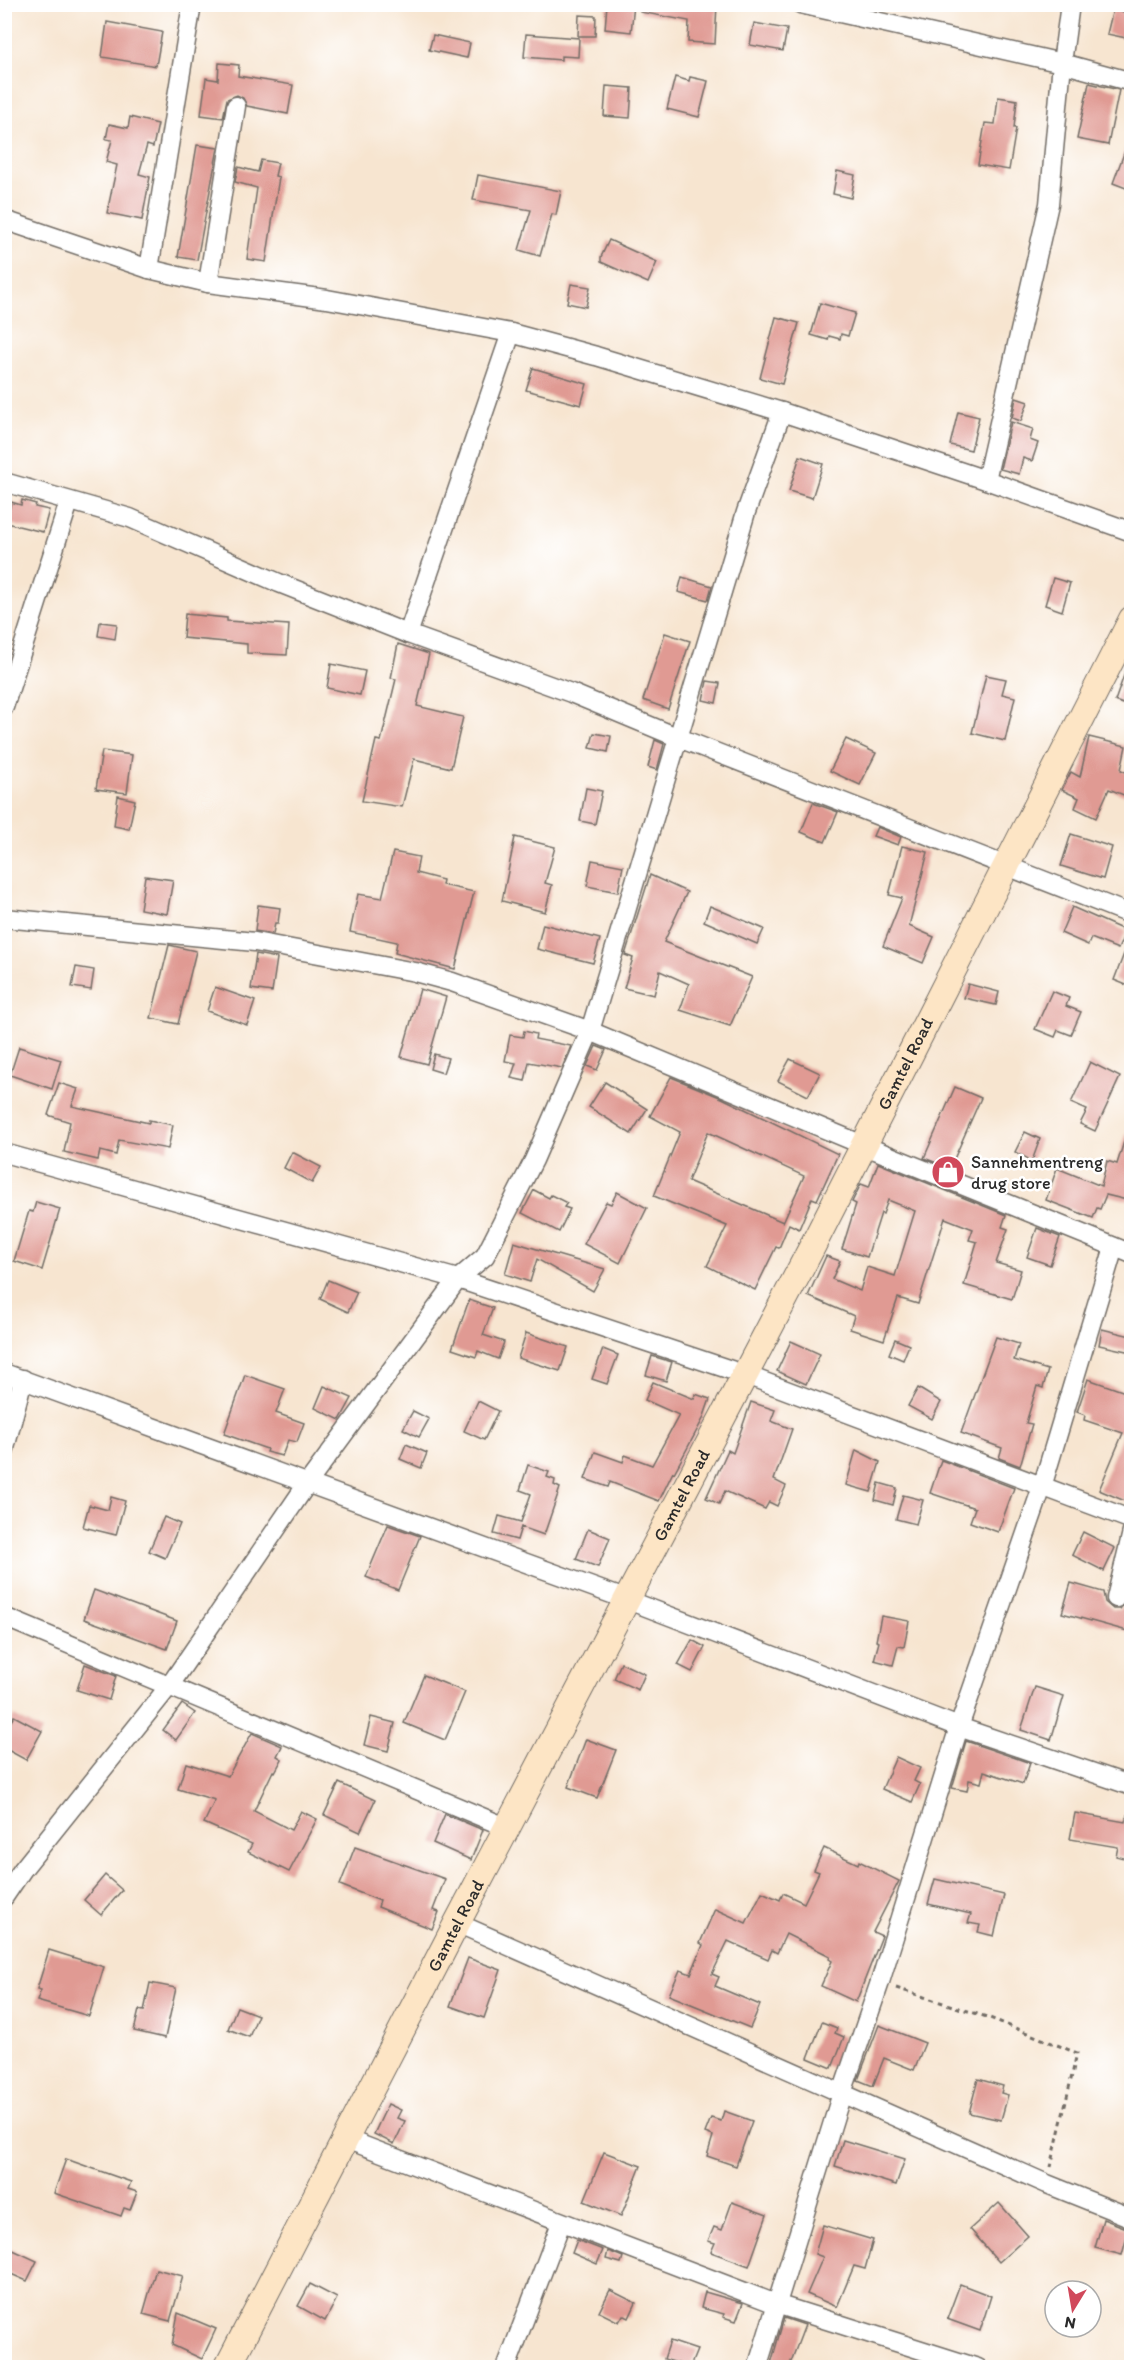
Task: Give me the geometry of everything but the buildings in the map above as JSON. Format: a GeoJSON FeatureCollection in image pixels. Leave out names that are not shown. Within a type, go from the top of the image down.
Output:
{"type":"FeatureCollection","features":[{"type":"Feature","properties":{"kind":"street"},"geometry":{"type":"LineString","coordinates":[[149,268],[192,4]]}},
{"type":"Feature","properties":{"kind":"street"},"geometry":{"type":"LineString","coordinates":[[800,4],[1062,63],[1131,82]]}},
{"type":"Feature","properties":{"kind":"street"},"geometry":{"type":"LineString","coordinates":[[986,480],[1049,204],[1070,4]]}},
{"type":"Feature","properties":{"kind":"street"},"geometry":{"type":"LineString","coordinates":[[208,283],[236,106]]}},
{"type":"Feature","properties":{"kind":"street"},"geometry":{"type":"LineString","coordinates":[[4,220],[149,268],[208,283],[327,299],[511,333],[596,356],[782,412],[986,480],[1131,532]]}},
{"type":"Feature","properties":{"kind":"street"},"geometry":{"type":"LineString","coordinates":[[408,634],[511,333]]}},
{"type":"Feature","properties":{"kind":"street"},"geometry":{"type":"LineString","coordinates":[[4,1897],[23,1869],[170,1685],[307,1484],[458,1279],[485,1256],[534,1160],[590,1030],[746,512],[782,412]]}},
{"type":"Feature","properties":{"kind":"street"},"geometry":{"type":"LineString","coordinates":[[4,482],[130,518],[279,583],[408,634],[571,693],[679,738],[1131,915]]}},
{"type":"Feature","properties":{"kind":"street"},"geometry":{"type":"LineString","coordinates":[[4,707],[12,652],[69,502]]}},
{"type":"Feature","properties":{"kind":"street","name":"Gamtel Road"},"geometry":{"type":"LineString","coordinates":[[227,2367],[457,1923],[746,1375],[1131,619]]}},
{"type":"Feature","properties":{"kind":"street"},"geometry":{"type":"LineString","coordinates":[[4,918],[255,942],[415,972],[452,982],[590,1030],[863,1145],[1131,1254]]}},
{"type":"Feature","properties":{"kind":"street"},"geometry":{"type":"LineString","coordinates":[[4,1153],[458,1279],[746,1375],[1131,1520]]}},
{"type":"Feature","properties":{"kind":"street"},"geometry":{"type":"LineString","coordinates":[[757,2367],[959,1727],[1042,1487],[1114,1247]]}},
{"type":"Feature","properties":{"kind":"street"},"geometry":{"type":"LineString","coordinates":[[4,1373],[628,1600],[959,1727],[1131,1786]]}},
{"type":"Feature","properties":{"kind":"street"},"geometry":{"type":"LineString","coordinates":[[4,1452],[23,1379]]}},
{"type":"Feature","properties":{"kind":"street"},"geometry":{"type":"LineString","coordinates":[[1116,1598],[1131,1532]]}},
{"type":"Feature","properties":{"kind":"street"},"geometry":{"type":"LineString","coordinates":[[4,1617],[508,1828]]}},
{"type":"Feature","properties":{"kind":"street"},"geometry":{"type":"LineString","coordinates":[[457,1923],[1047,2184],[1131,2218]]}},
{"type":"Feature","properties":{"kind":"street"},"geometry":{"type":"LineString","coordinates":[[346,2139],[776,2304],[978,2367]]}},
{"type":"Feature","properties":{"kind":"street"},"geometry":{"type":"LineString","coordinates":[[506,2367],[561,2223]]}},
{"type":"Feature","properties":{"kind":"path"},"geometry":{"type":"LineString","coordinates":[[880,1982],[990,2018],[1077,2054],[1047,2184]]}},
{"type":"Feature","properties":{"kind":"place","name":"Sannehmentreng drug store"},"geometry":{"type":"Point","coordinates":[948,1172]}}]}
